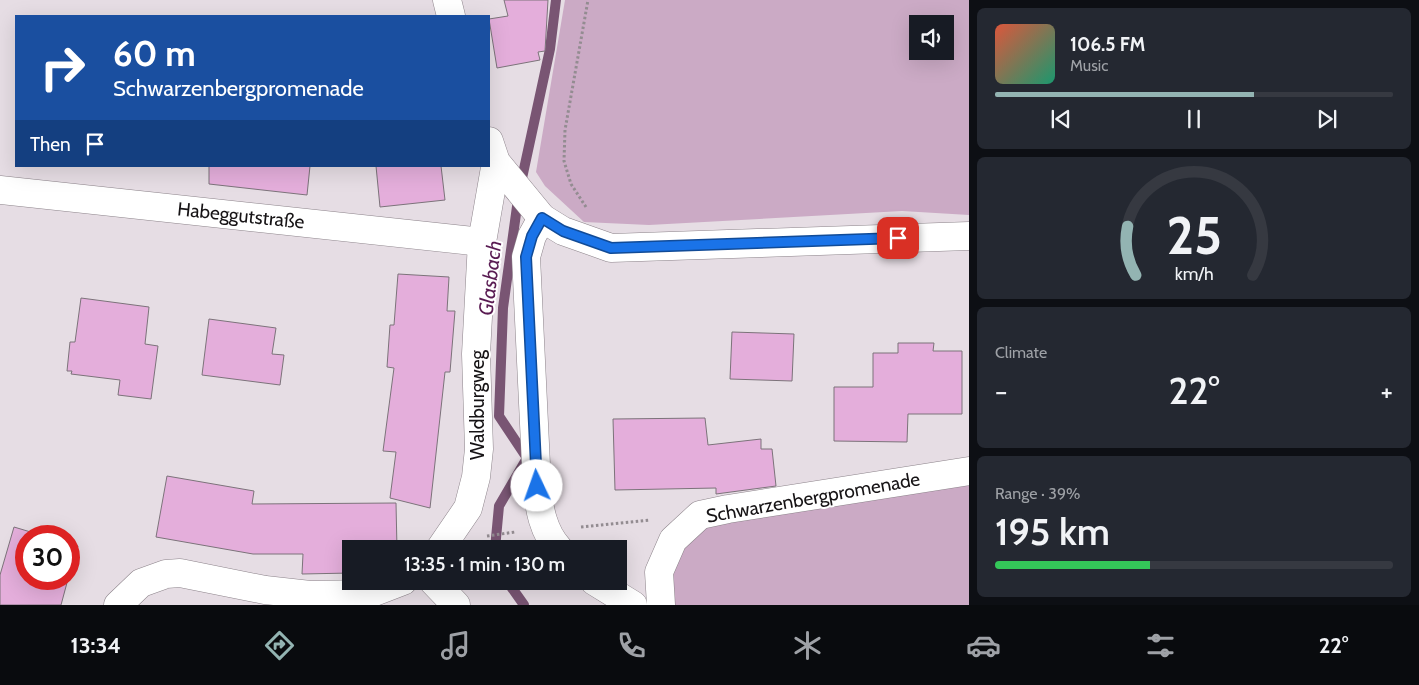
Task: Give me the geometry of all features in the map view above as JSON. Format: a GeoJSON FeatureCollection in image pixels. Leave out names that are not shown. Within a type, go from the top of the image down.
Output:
{"type":"FeatureCollection","features":[{"type":"Feature","properties":{"kind":"street"},"geometry":{"type":"LineString","coordinates":[[447,0],[451,15]]}},
{"type":"Feature","properties":{"kind":"street"},"geometry":{"type":"LineString","coordinates":[[492,152],[552,224],[611,248],[969,236]]}},
{"type":"Feature","properties":{"kind":"street","name":"Waldburgweg"},"geometry":{"type":"LineString","coordinates":[[446,540],[468,508],[478,459],[476,354],[482,242],[492,152]]}},
{"type":"Feature","properties":{"kind":"street","name":"Habeggutstraße"},"geometry":{"type":"LineString","coordinates":[[0,190],[482,242]]}},
{"type":"Feature","properties":{"kind":"street"},"geometry":{"type":"LineString","coordinates":[[552,224],[532,236],[526,257],[537,486],[539,505],[552,539]]}},
{"type":"Feature","properties":{"kind":"street","name":"Schwarzenbergpromenade"},"geometry":{"type":"LineString","coordinates":[[661,605],[659,572],[673,540],[700,515],[969,470]]}},
{"type":"Feature","properties":{"kind":"street"},"geometry":{"type":"LineString","coordinates":[[118,605],[141,583],[166,574],[180,573],[250,587],[310,595],[369,594],[379,590]]}},
{"type":"Feature","properties":{"kind":"street"},"geometry":{"type":"LineString","coordinates":[[442,590],[456,605]]}},
{"type":"Feature","properties":{"kind":"street"},"geometry":{"type":"LineString","coordinates":[[609,590],[633,605]]}},
{"type":"Feature","properties":{"kind":"path"},"geometry":{"type":"LineString","coordinates":[[588,0],[565,130],[564,161],[571,184],[586,207],[590,241]]}},
{"type":"Feature","properties":{"kind":"path"},"geometry":{"type":"LineString","coordinates":[[486,536],[505,533],[552,539],[652,520]]}},
{"type":"Feature","properties":{"kind":"shaded area"},"geometry":{"type":"Polygon","coordinates":[[[565,0],[969,0],[969,215],[902,211],[649,225],[584,222],[545,186],[536,172],[565,0]]]}},
{"type":"Feature","properties":{"kind":"shaded area"},"geometry":{"type":"Polygon","coordinates":[[[969,485],[969,605],[667,605],[674,546],[701,520],[969,485]]]}},
{"type":"Feature","properties":{"kind":"building"},"geometry":{"type":"Polygon","coordinates":[[[504,0],[548,0],[545,51],[538,52],[540,60],[497,68],[490,19],[508,16],[504,0]]]}},
{"type":"Feature","properties":{"kind":"building"},"geometry":{"type":"Polygon","coordinates":[[[209,167],[310,167],[307,195],[209,184],[209,167]]]}},
{"type":"Feature","properties":{"kind":"building"},"geometry":{"type":"Polygon","coordinates":[[[376,167],[441,167],[445,200],[380,207],[376,167]]]}},
{"type":"Feature","properties":{"kind":"building"},"geometry":{"type":"Polygon","coordinates":[[[398,274],[449,277],[447,311],[455,311],[450,372],[445,372],[430,508],[390,498],[396,452],[383,451],[394,368],[387,367],[390,325],[394,325],[398,274]]]}},
{"type":"Feature","properties":{"kind":"building"},"geometry":{"type":"Polygon","coordinates":[[[81,298],[149,307],[145,344],[158,346],[151,399],[118,395],[120,380],[71,374],[72,371],[67,371],[70,342],[75,342],[81,298]]]}},
{"type":"Feature","properties":{"kind":"building"},"geometry":{"type":"Polygon","coordinates":[[[209,319],[276,328],[272,354],[284,355],[280,385],[202,375],[209,319]]]}},
{"type":"Feature","properties":{"kind":"building"},"geometry":{"type":"Polygon","coordinates":[[[732,332],[794,334],[792,381],[730,379],[732,332]]]}},
{"type":"Feature","properties":{"kind":"building"},"geometry":{"type":"Polygon","coordinates":[[[898,343],[934,343],[933,351],[962,351],[962,414],[908,414],[907,442],[834,441],[834,387],[873,387],[873,353],[898,353],[898,343]]]}},
{"type":"Feature","properties":{"kind":"building"},"geometry":{"type":"Polygon","coordinates":[[[705,418],[708,445],[761,439],[761,449],[772,449],[776,486],[716,494],[716,488],[615,490],[613,419],[705,418]]]}},
{"type":"Feature","properties":{"kind":"building"},"geometry":{"type":"Polygon","coordinates":[[[167,476],[254,491],[252,504],[396,503],[397,540],[342,540],[342,573],[302,574],[303,554],[253,554],[156,537],[167,476]]]}},
{"type":"Feature","properties":{"kind":"building"},"geometry":{"type":"Polygon","coordinates":[[[15,527],[15,590],[65,590],[61,605],[0,605],[0,575],[15,527]]]}},
{"type":"Feature","properties":{"kind":"waterway","name":"Glasbach"},"geometry":{"type":"LineString","coordinates":[[496,540],[499,506],[527,458],[499,416],[503,308],[519,192],[550,49],[556,0]]}},
{"type":"Feature","properties":{"kind":"waterway","name":"Glasbach"},"geometry":{"type":"LineString","coordinates":[[513,590],[524,605]]}},
{"type":"Feature","properties":{"kind":"route"},"geometry":{"type":"LineString","coordinates":[[537,486],[526,257],[532,236],[542,218],[563,231],[611,248],[898,238]]}}]}
